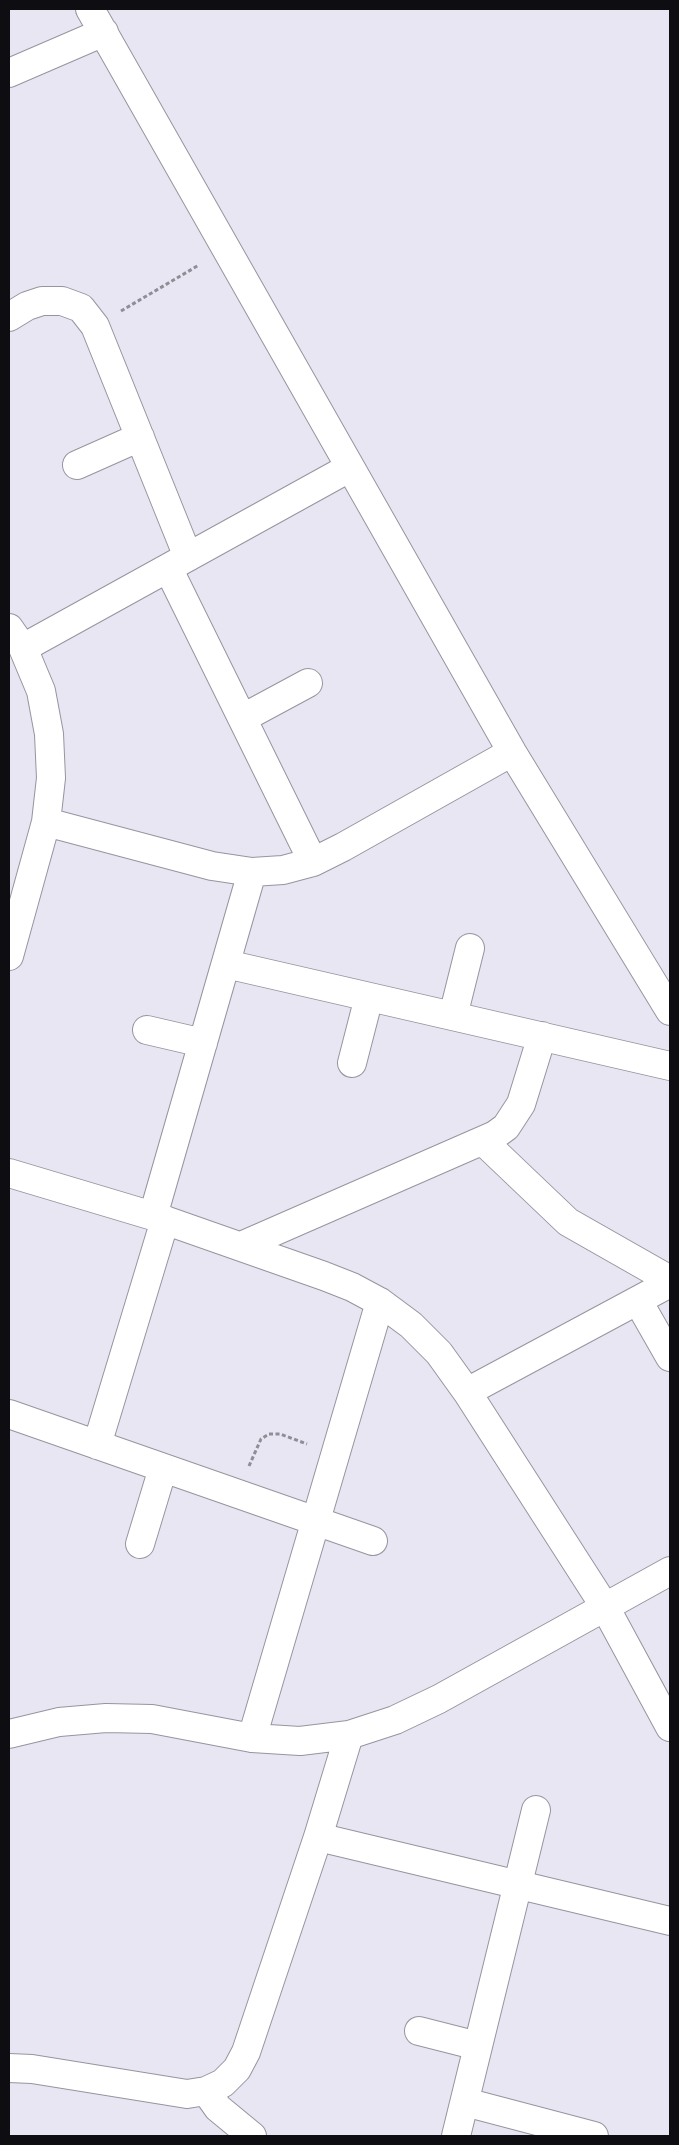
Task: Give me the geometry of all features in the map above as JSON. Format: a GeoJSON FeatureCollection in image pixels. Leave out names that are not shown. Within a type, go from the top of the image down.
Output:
{"type":"FeatureCollection","features":[{"type":"Feature","properties":{"kind":"street"},"geometry":{"type":"LineString","coordinates":[[9,73],[97,20],[349,468],[512,752],[670,1011]]}},
{"type":"Feature","properties":{"kind":"street"},"geometry":{"type":"LineString","coordinates":[[10,315],[42,301],[62,301],[81,308],[95,326],[140,438],[178,563],[243,718],[313,862]]}},
{"type":"Feature","properties":{"kind":"street"},"geometry":{"type":"LineString","coordinates":[[77,465],[140,438]]}},
{"type":"Feature","properties":{"kind":"street"},"geometry":{"type":"LineString","coordinates":[[9,956],[46,822],[51,778],[49,734],[41,691],[16,638],[178,563],[349,468]]}},
{"type":"Feature","properties":{"kind":"street"},"geometry":{"type":"LineString","coordinates":[[243,718],[308,683]]}},
{"type":"Feature","properties":{"kind":"street"},"geometry":{"type":"LineString","coordinates":[[46,822],[212,866],[252,872],[283,870],[313,862],[512,752]]}},
{"type":"Feature","properties":{"kind":"street"},"geometry":{"type":"LineString","coordinates":[[97,1445],[159,1218],[203,1043],[252,872]]}},
{"type":"Feature","properties":{"kind":"street"},"geometry":{"type":"LineString","coordinates":[[453,1016],[470,948]]}},
{"type":"Feature","properties":{"kind":"street"},"geometry":{"type":"LineString","coordinates":[[226,964],[670,1066]]}},
{"type":"Feature","properties":{"kind":"street"},"geometry":{"type":"LineString","coordinates":[[352,1063],[369,997]]}},
{"type":"Feature","properties":{"kind":"street"},"geometry":{"type":"LineString","coordinates":[[146,1030],[203,1043]]}},
{"type":"Feature","properties":{"kind":"street"},"geometry":{"type":"LineString","coordinates":[[241,1246],[483,1141],[506,1127],[515,1116],[542,1036]]}},
{"type":"Feature","properties":{"kind":"street"},"geometry":{"type":"LineString","coordinates":[[467,1392],[670,1282],[568,1222],[483,1141]]}},
{"type":"Feature","properties":{"kind":"street"},"geometry":{"type":"LineString","coordinates":[[9,1173],[159,1218],[345,1284],[380,1302],[411,1325],[439,1353],[467,1392],[605,1607],[670,1727]]}},
{"type":"Feature","properties":{"kind":"street"},"geometry":{"type":"LineString","coordinates":[[638,1301],[670,1357]]}},
{"type":"Feature","properties":{"kind":"street"},"geometry":{"type":"LineString","coordinates":[[252,1738],[380,1302]]}},
{"type":"Feature","properties":{"kind":"street"},"geometry":{"type":"LineString","coordinates":[[9,1414],[373,1541]]}},
{"type":"Feature","properties":{"kind":"street"},"geometry":{"type":"LineString","coordinates":[[140,1544],[163,1468]]}},
{"type":"Feature","properties":{"kind":"street"},"geometry":{"type":"LineString","coordinates":[[9,1734],[59,1722],[106,1718],[152,1719],[252,1738],[300,1741],[349,1735],[395,1720],[439,1699],[670,1571]]}},
{"type":"Feature","properties":{"kind":"street"},"geometry":{"type":"LineString","coordinates":[[9,2068],[32,2069],[187,2094],[206,2091],[223,2082],[237,2069],[246,2052],[318,1837],[349,1735]]}},
{"type":"Feature","properties":{"kind":"street"},"geometry":{"type":"LineString","coordinates":[[456,2136],[536,1810]]}},
{"type":"Feature","properties":{"kind":"street"},"geometry":{"type":"LineString","coordinates":[[318,1837],[670,1921]]}},
{"type":"Feature","properties":{"kind":"street"},"geometry":{"type":"LineString","coordinates":[[419,2031],[478,2046]]}},
{"type":"Feature","properties":{"kind":"street"},"geometry":{"type":"LineString","coordinates":[[206,2091],[218,2108],[252,2136]]}},
{"type":"Feature","properties":{"kind":"street"},"geometry":{"type":"LineString","coordinates":[[465,2102],[594,2136]]}},
{"type":"Feature","properties":{"kind":"path"},"geometry":{"type":"LineString","coordinates":[[95,326],[226,249]]}},
{"type":"Feature","properties":{"kind":"path"},"geometry":{"type":"LineString","coordinates":[[240,1495],[255,1447],[261,1439],[270,1434],[280,1434],[335,1454]]}}]}
